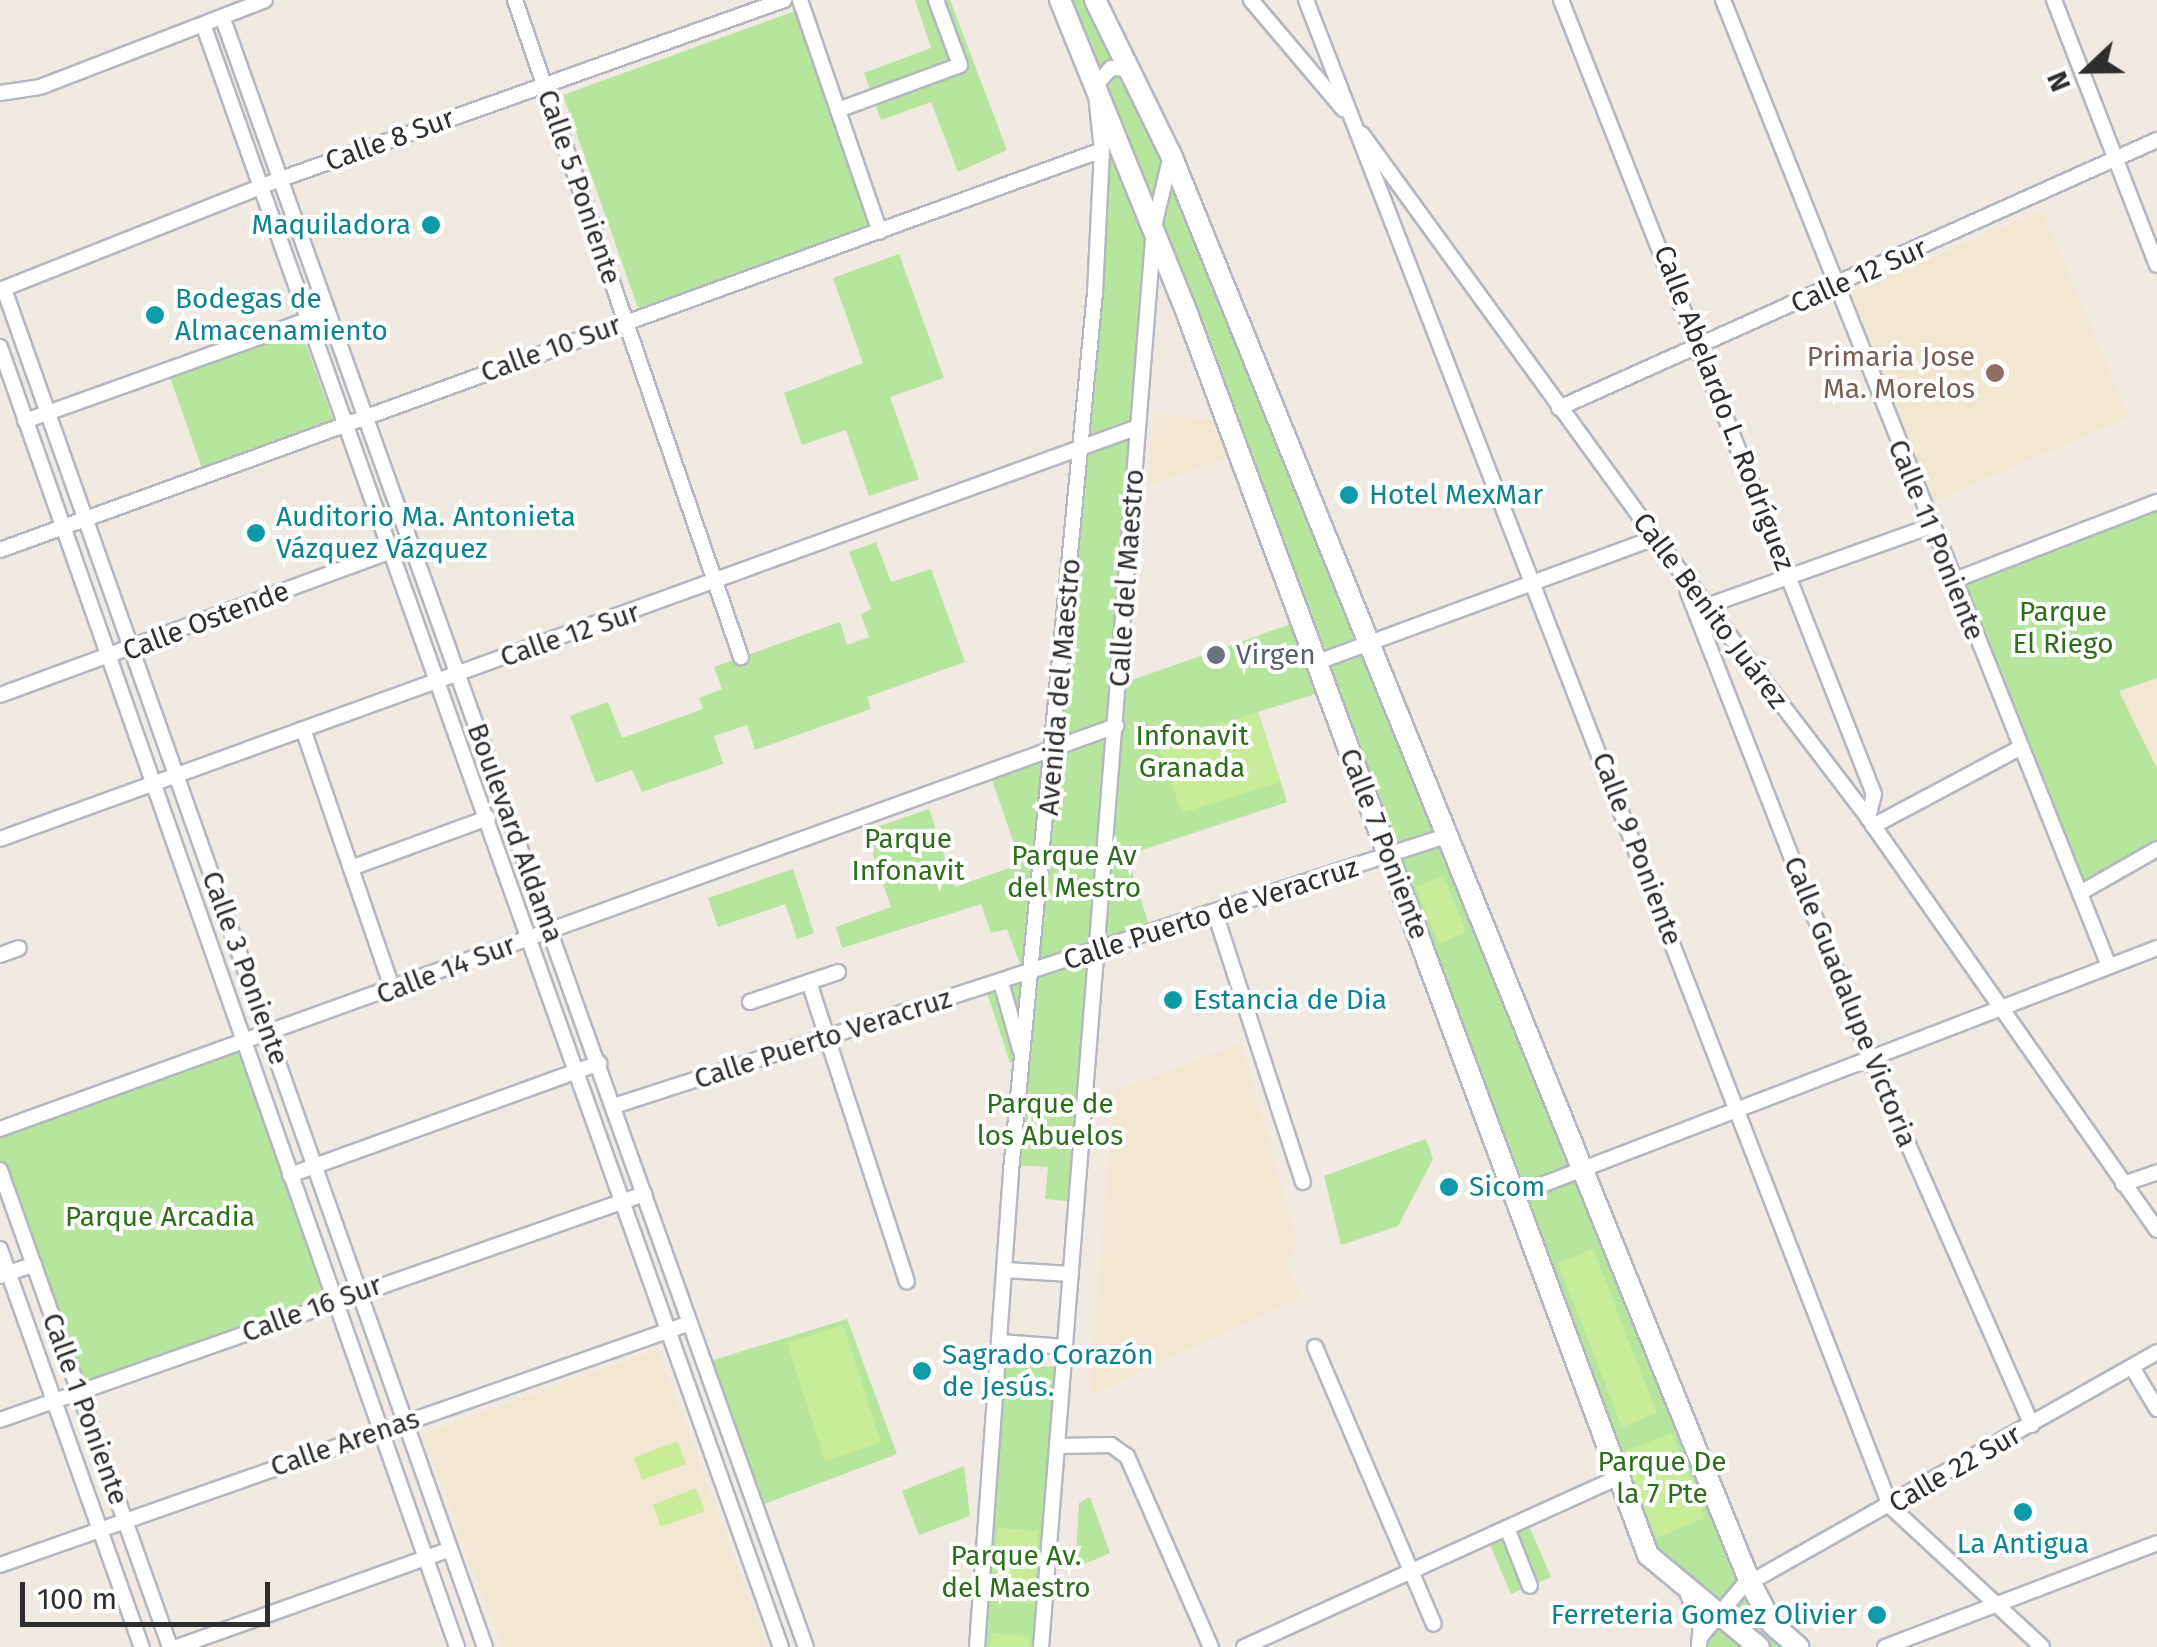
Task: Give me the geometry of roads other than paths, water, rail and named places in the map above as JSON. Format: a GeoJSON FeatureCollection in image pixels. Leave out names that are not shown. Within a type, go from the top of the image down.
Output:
{"type":"FeatureCollection","features":[{"type":"Feature","properties":{"kind":"main road","name":"Calle 7 Poniente"},"geometry":{"type":"LineString","coordinates":[[1060,0],[1154,227],[1616,1478],[1648,1554],[1681,1586],[1759,1647]]}},
{"type":"Feature","properties":{"kind":"main road"},"geometry":{"type":"LineString","coordinates":[[1095,0],[1171,155],[1750,1582],[1772,1624],[1798,1647]]}},
{"type":"Feature","properties":{"kind":"street"},"geometry":{"type":"LineString","coordinates":[[0,93],[40,87],[204,27],[264,0]]}},
{"type":"Feature","properties":{"kind":"street","name":"Calle 5 Poniente"},"geometry":{"type":"LineString","coordinates":[[516,0],[741,658]]}},
{"type":"Feature","properties":{"kind":"street","name":"Calle 8 Sur"},"geometry":{"type":"LineString","coordinates":[[2,289],[281,178],[784,0]]}},
{"type":"Feature","properties":{"kind":"street"},"geometry":{"type":"LineString","coordinates":[[800,0],[880,232]]}},
{"type":"Feature","properties":{"kind":"street"},"geometry":{"type":"LineString","coordinates":[[838,110],[960,65],[936,0]]}},
{"type":"Feature","properties":{"kind":"street","name":"Calle Benito Juárez"},"geometry":{"type":"LineString","coordinates":[[1251,0],[1350,117],[1680,573],[1700,608],[1871,822],[1997,1010],[2157,1230]]}},
{"type":"Feature","properties":{"kind":"street","name":"Calle 9 Poniente"},"geometry":{"type":"LineString","coordinates":[[1306,0],[1890,1506],[2042,1647]]}},
{"type":"Feature","properties":{"kind":"street","name":"Calle Abelardo L. Rodríguez"},"geometry":{"type":"LineString","coordinates":[[1561,0],[1701,346],[1874,794],[1871,822]]}},
{"type":"Feature","properties":{"kind":"street","name":"Calle 11 Poniente"},"geometry":{"type":"LineString","coordinates":[[1723,0],[1952,581],[2110,966]]}},
{"type":"Feature","properties":{"kind":"street"},"geometry":{"type":"LineString","coordinates":[[2054,0],[2157,266]]}},
{"type":"Feature","properties":{"kind":"street","name":"Boulevard Aldama"},"geometry":{"type":"LineString","coordinates":[[223,19],[806,1647]]}},
{"type":"Feature","properties":{"kind":"street","name":"Boulevard Aldama"},"geometry":{"type":"LineString","coordinates":[[204,27],[781,1647]]}},
{"type":"Feature","properties":{"kind":"street"},"geometry":{"type":"LineString","coordinates":[[1096,86],[1111,68],[1132,69]]}},
{"type":"Feature","properties":{"kind":"street","name":"Avenida del Maestro"},"geometry":{"type":"LineString","coordinates":[[976,1647],[1022,1058],[1056,743],[1080,448],[1102,150],[1096,86]]}},
{"type":"Feature","properties":{"kind":"street","name":"Calle 12 Sur"},"geometry":{"type":"LineString","coordinates":[[1558,408],[1835,288],[2157,140]]}},
{"type":"Feature","properties":{"kind":"street","name":"Calle 10 Sur"},"geometry":{"type":"LineString","coordinates":[[0,550],[1102,150]]}},
{"type":"Feature","properties":{"kind":"street","name":"Calle del Maestro"},"geometry":{"type":"LineString","coordinates":[[1042,1647],[1154,227],[1171,155]]}},
{"type":"Feature","properties":{"kind":"street","name":"Calle 3 Poniente"},"geometry":{"type":"LineString","coordinates":[[2,289],[485,1647]]}},
{"type":"Feature","properties":{"kind":"street"},"geometry":{"type":"LineString","coordinates":[[25,421],[328,312]]}},
{"type":"Feature","properties":{"kind":"street"},"geometry":{"type":"LineString","coordinates":[[0,347],[457,1647]]}},
{"type":"Feature","properties":{"kind":"street","name":"Calle 12 Sur"},"geometry":{"type":"LineString","coordinates":[[0,839],[1138,427]]}},
{"type":"Feature","properties":{"kind":"street"},"geometry":{"type":"LineString","coordinates":[[1952,581],[2157,502]]}},
{"type":"Feature","properties":{"kind":"street"},"geometry":{"type":"LineString","coordinates":[[1700,608],[1931,526]]}},
{"type":"Feature","properties":{"kind":"street"},"geometry":{"type":"LineString","coordinates":[[1315,663],[1654,538]]}},
{"type":"Feature","properties":{"kind":"street","name":"Calle Ostende"},"geometry":{"type":"LineString","coordinates":[[0,695],[411,544]]}},
{"type":"Feature","properties":{"kind":"street","name":"Calle Guadalupe Victoria"},"geometry":{"type":"LineString","coordinates":[[1700,608],[1870,1058],[2032,1425]]}},
{"type":"Feature","properties":{"kind":"street","name":"Calle 14 Sur"},"geometry":{"type":"LineString","coordinates":[[0,1129],[269,1036],[1056,743],[1116,726]]}},
{"type":"Feature","properties":{"kind":"street"},"geometry":{"type":"LineString","coordinates":[[304,729],[394,990]]}},
{"type":"Feature","properties":{"kind":"street"},"geometry":{"type":"LineString","coordinates":[[1871,822],[2020,748]]}},
{"type":"Feature","properties":{"kind":"street"},"geometry":{"type":"LineString","coordinates":[[352,868],[488,818]]}},
{"type":"Feature","properties":{"kind":"street","name":"Calle Puerto de Veracruz"},"geometry":{"type":"LineString","coordinates":[[1033,972],[1446,836]]}},
{"type":"Feature","properties":{"kind":"street"},"geometry":{"type":"LineString","coordinates":[[2080,893],[2157,849]]}},
{"type":"Feature","properties":{"kind":"street"},"geometry":{"type":"LineString","coordinates":[[1216,914],[1303,1182]]}},
{"type":"Feature","properties":{"kind":"street"},"geometry":{"type":"LineString","coordinates":[[0,955],[19,948]]}},
{"type":"Feature","properties":{"kind":"street"},"geometry":{"type":"LineString","coordinates":[[1513,1196],[2157,948]]}},
{"type":"Feature","properties":{"kind":"street"},"geometry":{"type":"LineString","coordinates":[[750,1002],[838,972]]}},
{"type":"Feature","properties":{"kind":"street","name":"Calle Puerto Veracruz"},"geometry":{"type":"LineString","coordinates":[[614,1106],[1033,972]]}},
{"type":"Feature","properties":{"kind":"street"},"geometry":{"type":"LineString","coordinates":[[809,982],[907,1281]]}},
{"type":"Feature","properties":{"kind":"street"},"geometry":{"type":"LineString","coordinates":[[1001,982],[1022,1058]]}},
{"type":"Feature","properties":{"kind":"street"},"geometry":{"type":"LineString","coordinates":[[290,1175],[599,1064]]}},
{"type":"Feature","properties":{"kind":"street","name":"Calle 1 Poniente"},"geometry":{"type":"LineString","coordinates":[[0,1170],[173,1647]]}},
{"type":"Feature","properties":{"kind":"street"},"geometry":{"type":"LineString","coordinates":[[2123,1184],[2157,1172]]}},
{"type":"Feature","properties":{"kind":"street","name":"Calle 16 Sur"},"geometry":{"type":"LineString","coordinates":[[0,1420],[623,1198],[644,1194]]}},
{"type":"Feature","properties":{"kind":"street"},"geometry":{"type":"LineString","coordinates":[[0,1249],[5,1274],[142,1647]]}},
{"type":"Feature","properties":{"kind":"street"},"geometry":{"type":"LineString","coordinates":[[5,1274],[34,1264]]}},
{"type":"Feature","properties":{"kind":"street"},"geometry":{"type":"LineString","coordinates":[[1005,1270],[1072,1274]]}},
{"type":"Feature","properties":{"kind":"street","name":"Calle Arenas"},"geometry":{"type":"LineString","coordinates":[[0,1565],[690,1323]]}},
{"type":"Feature","properties":{"kind":"street"},"geometry":{"type":"LineString","coordinates":[[1000,1342],[1066,1347]]}},
{"type":"Feature","properties":{"kind":"street"},"geometry":{"type":"LineString","coordinates":[[1315,1347],[1434,1624]]}},
{"type":"Feature","properties":{"kind":"street","name":"Calle 22 Sur"},"geometry":{"type":"LineString","coordinates":[[1700,1641],[1750,1582],[2157,1352]]}},
{"type":"Feature","properties":{"kind":"street"},"geometry":{"type":"LineString","coordinates":[[2132,1367],[2157,1409]]}},
{"type":"Feature","properties":{"kind":"street"},"geometry":{"type":"LineString","coordinates":[[1058,1446],[1111,1445],[1127,1456],[1211,1647]]}},
{"type":"Feature","properties":{"kind":"street"},"geometry":{"type":"LineString","coordinates":[[1244,1647],[1616,1478]]}},
{"type":"Feature","properties":{"kind":"street"},"geometry":{"type":"LineString","coordinates":[[1506,1528],[1530,1586]]}},
{"type":"Feature","properties":{"kind":"street"},"geometry":{"type":"LineString","coordinates":[[1885,1647],[2157,1543]]}},
{"type":"Feature","properties":{"kind":"street"},"geometry":{"type":"LineString","coordinates":[[173,1647],[450,1549]]}},
{"type":"Feature","properties":{"kind":"street"},"geometry":{"type":"LineString","coordinates":[[1681,1586],[1697,1609],[1700,1641]]}},
{"type":"Feature","properties":{"kind":"place","name":"Maquiladora"},"geometry":{"type":"Point","coordinates":[431,225]}},
{"type":"Feature","properties":{"kind":"place","name":"Bodegas de Almacenamiento"},"geometry":{"type":"Point","coordinates":[155,315]}},
{"type":"Feature","properties":{"kind":"place","name":"Primaria Jose Ma. Morelos"},"geometry":{"type":"Point","coordinates":[1995,373]}},
{"type":"Feature","properties":{"kind":"place","name":"Hotel MexMar"},"geometry":{"type":"Point","coordinates":[1349,495]}},
{"type":"Feature","properties":{"kind":"place","name":"Auditorio Ma. Antonieta Vázquez Vázquez"},"geometry":{"type":"Point","coordinates":[256,533]}},
{"type":"Feature","properties":{"kind":"place","name":"Virgen"},"geometry":{"type":"Point","coordinates":[1216,655]}},
{"type":"Feature","properties":{"kind":"place","name":"Estancia de Dia"},"geometry":{"type":"Point","coordinates":[1173,1000]}},
{"type":"Feature","properties":{"kind":"place","name":"Sicom"},"geometry":{"type":"Point","coordinates":[1449,1187]}},
{"type":"Feature","properties":{"kind":"place","name":"Sagrado Corazón de Jesús."},"geometry":{"type":"Point","coordinates":[922,1371]}},
{"type":"Feature","properties":{"kind":"place","name":"La Antigua"},"geometry":{"type":"Point","coordinates":[2023,1512]}},
{"type":"Feature","properties":{"kind":"place","name":"Ferreteria Gomez Olivier"},"geometry":{"type":"Point","coordinates":[1877,1615]}},
{"type":"Feature","properties":{"kind":"park label","name":"Parque El Riego"},"geometry":{"type":"Point","coordinates":[2063,628]}},
{"type":"Feature","properties":{"kind":"park label","name":"Infonavit Granada"},"geometry":{"type":"Point","coordinates":[1192,752]}},
{"type":"Feature","properties":{"kind":"park label","name":"Parque Infonavit"},"geometry":{"type":"Point","coordinates":[908,855]}},
{"type":"Feature","properties":{"kind":"park label","name":"Parque Av del Mestro"},"geometry":{"type":"Point","coordinates":[1074,872]}},
{"type":"Feature","properties":{"kind":"park label","name":"Parque de los Abuelos"},"geometry":{"type":"Point","coordinates":[1050,1120]}},
{"type":"Feature","properties":{"kind":"park label","name":"Parque Arcadia"},"geometry":{"type":"Point","coordinates":[160,1217]}},
{"type":"Feature","properties":{"kind":"park label","name":"Parque De la 7 Pte"},"geometry":{"type":"Point","coordinates":[1662,1478]}},
{"type":"Feature","properties":{"kind":"park label","name":"Parque Av. del Maestro"},"geometry":{"type":"Point","coordinates":[1016,1572]}}]}
